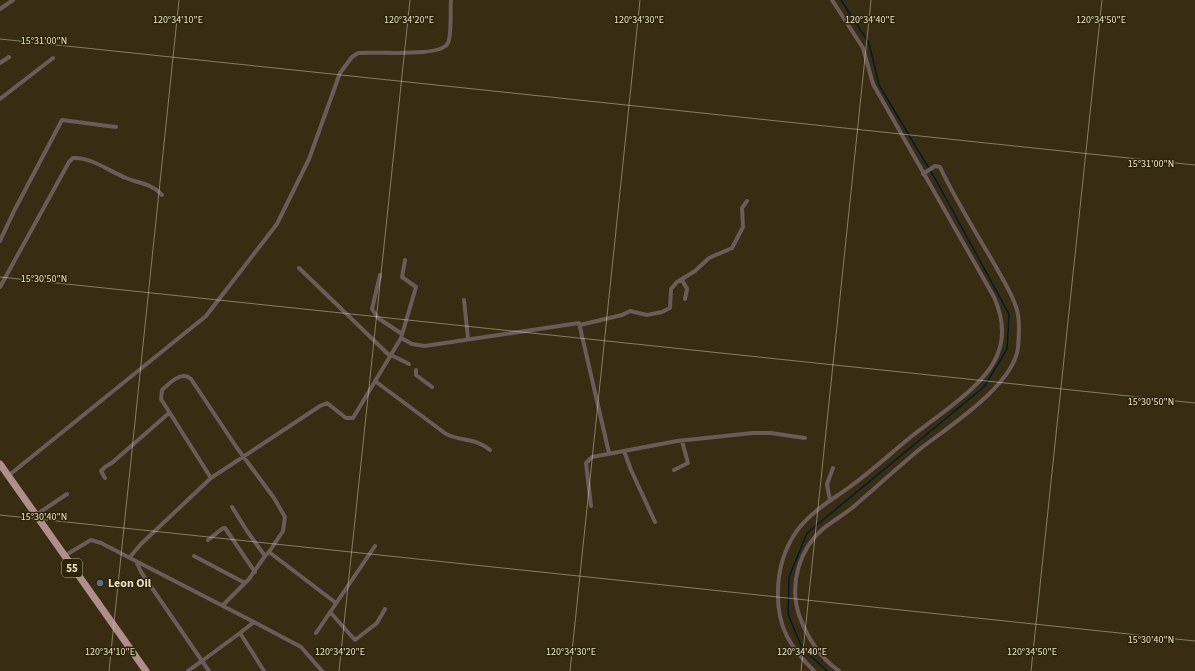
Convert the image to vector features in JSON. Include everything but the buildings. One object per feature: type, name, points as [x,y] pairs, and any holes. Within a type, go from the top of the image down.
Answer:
[{"type":"highway","name":"55","points":[[0,464],[146,671]]},
{"type":"street","points":[[0,9],[13,0]]},
{"type":"street","points":[[8,476],[206,316],[276,224],[309,159],[340,73],[348,62],[358,53],[429,53],[444,48],[448,43],[450,34],[451,0]]},
{"type":"street","points":[[814,671],[798,655],[786,636],[782,626],[778,604],[778,585],[783,557],[793,537],[806,520],[881,463],[911,437],[966,394],[987,372],[998,353],[1001,341],[1002,320],[997,304],[873,84],[868,61],[861,44],[832,0]]},
{"type":"street","points":[[0,63],[9,56]]},
{"type":"street","points":[[0,99],[52,58]]},
{"type":"street","points":[[0,241],[14,211],[62,120],[116,127]]},
{"type":"street","points":[[0,287],[69,162],[73,158],[80,158],[127,179],[150,186],[159,191],[162,195]]},
{"type":"street","points":[[839,671],[832,666],[811,642],[803,628],[795,598],[795,585],[799,562],[810,543],[823,529],[850,509],[920,449],[992,391],[1001,381],[1017,352],[1018,318],[1016,305],[940,167],[935,166],[924,173]]},
{"type":"street","points":[[380,275],[372,309],[378,318],[412,344],[425,346],[576,322],[580,325],[622,315],[630,311],[647,314],[662,312],[670,308],[671,289],[677,282],[682,280],[709,258],[732,248],[743,227],[742,208],[746,201]]},
{"type":"street","points":[[130,557],[140,544],[211,478],[324,403],[330,404],[346,418],[352,418],[402,336],[416,287],[402,277],[405,260]]},
{"type":"street","points":[[299,268],[391,355],[409,364]]},
{"type":"street","points":[[682,280],[687,289],[685,299]]},
{"type":"street","points":[[464,300],[468,338]]},
{"type":"street","points":[[580,325],[608,453]]},
{"type":"street","points":[[416,370],[416,375],[432,388]]},
{"type":"street","points":[[211,478],[188,439],[169,413],[161,399],[162,390],[178,377],[188,376],[274,498],[285,517],[282,531],[255,572],[223,605]]},
{"type":"street","points":[[375,381],[446,434],[481,443],[490,450]]},
{"type":"street","points":[[105,478],[102,474],[103,468],[113,462],[169,413]]},
{"type":"street","points":[[591,506],[586,463],[592,457],[682,441],[753,433],[771,433],[805,438]]},
{"type":"street","points":[[674,470],[688,463],[682,441]]},
{"type":"street","points":[[624,451],[630,470],[655,522]]},
{"type":"street","points":[[830,501],[827,484],[833,468]]},
{"type":"street","points":[[36,515],[67,494]]},
{"type":"street","points":[[232,507],[247,531],[267,554],[336,603]]},
{"type":"street","points":[[208,540],[222,528],[225,528],[255,572]]},
{"type":"street","points":[[64,556],[91,540],[101,543],[223,605],[301,647],[307,652],[322,671]]},
{"type":"street","points":[[316,633],[374,546]]},
{"type":"street","points":[[194,556],[245,583]]},
{"type":"street","points":[[136,561],[141,572],[209,671]]},
{"type":"street","points":[[330,612],[355,640],[377,623],[385,609]]},
{"type":"street","points":[[188,671],[254,622]]},
{"type":"street","points":[[240,633],[264,671]]},
{"type":"waterway","points":[[827,671],[802,648],[788,614],[789,577],[807,533],[984,387],[1007,349],[1009,314],[937,182],[879,85],[869,43],[841,0]]},
{"type":"place","name":"Leon Oil","points":[[100,583]]}]
